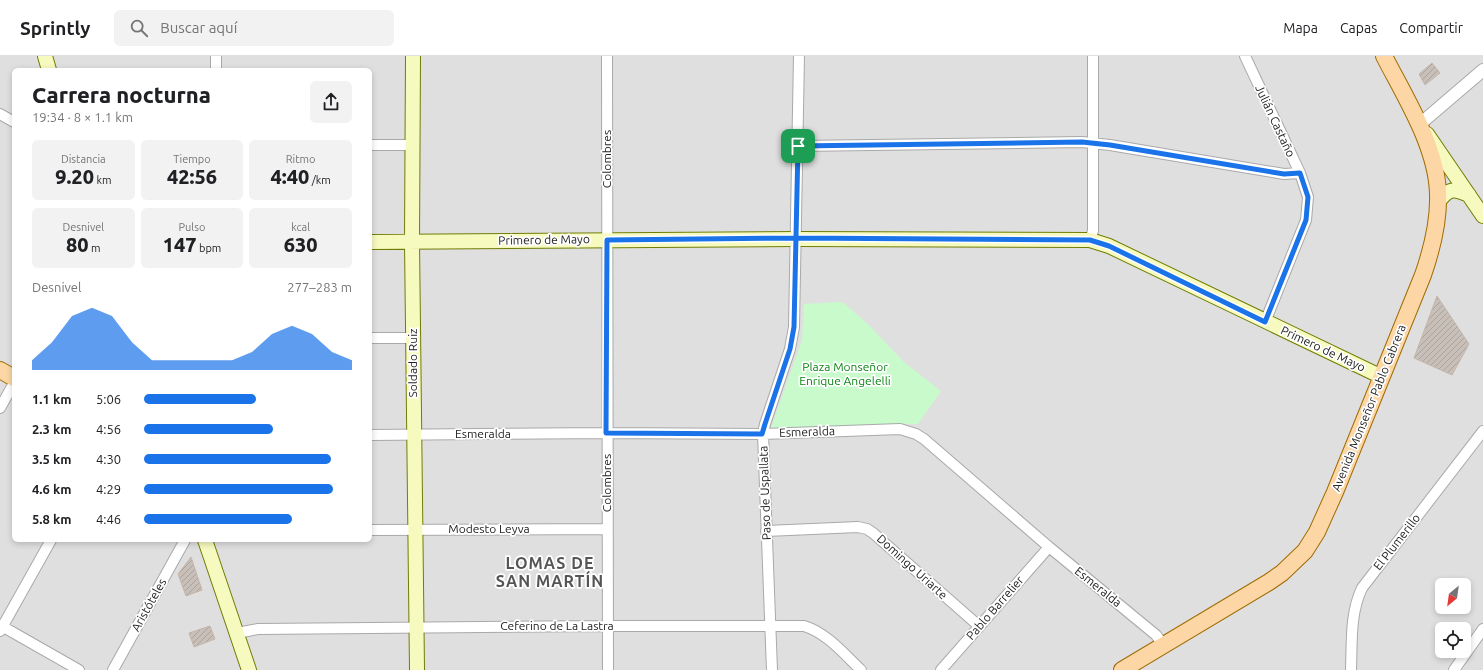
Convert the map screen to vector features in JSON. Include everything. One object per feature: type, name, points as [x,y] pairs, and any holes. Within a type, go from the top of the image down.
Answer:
[{"type":"main road","points":[[45,56],[48,68]]},
{"type":"main road","name":"Soldado Ruiz","points":[[413,56],[413,435],[417,670]]},
{"type":"main road","name":"Avenida Monseñor Pablo Cabrera","points":[[1122,670],[1164,646],[1282,573],[1305,551],[1323,519],[1382,378],[1430,255],[1438,202],[1437,180],[1434,164],[1420,124],[1384,56]]},
{"type":"main road","points":[[1420,124],[1483,216]]},
{"type":"main road","points":[[1438,202],[1450,190],[1458,190],[1469,195]]},
{"type":"main road","name":"Primero de Mayo","points":[[372,242],[796,238],[1090,240],[1109,246],[1382,378]]},
{"type":"main road","points":[[0,370],[12,377]]},
{"type":"main road","points":[[209,543],[249,670]]},
{"type":"street","points":[[216,56],[216,68]]},
{"type":"street","name":"Colombres","points":[[607,56],[606,433],[608,670]]},
{"type":"street","name":"Paso de Uspallata","points":[[772,670],[762,434],[793,337],[799,56]]},
{"type":"street","points":[[1090,240],[1093,231],[1093,56]]},
{"type":"street","name":"Julián Castaño","points":[[1245,56],[1300,173],[1308,197],[1306,220],[1265,322]]},
{"type":"street","points":[[1420,124],[1483,70]]},
{"type":"street","points":[[0,114],[12,121]]},
{"type":"street","points":[[798,146],[1082,142],[1284,174],[1300,173]]},
{"type":"street","points":[[372,145],[412,145]]},
{"type":"street","points":[[372,338],[413,338]]},
{"type":"street","points":[[0,408],[12,387]]},
{"type":"street","name":"Esmeralda","points":[[372,434],[762,434],[900,429],[908,430],[924,440],[1049,547],[1156,635],[1164,646]]},
{"type":"street","name":"El Plumerillo","points":[[1351,670],[1353,615],[1355,604],[1362,588],[1483,431]]},
{"type":"street","name":"Domingo Uriarte","points":[[766,531],[858,527],[867,529],[873,532],[979,626]]},
{"type":"street","name":"Modesto Leyva","points":[[372,530],[607,529]]},
{"type":"street","points":[[50,542],[1,628],[80,670]]},
{"type":"street","name":"Aristóteles","points":[[113,670],[184,542]]},
{"type":"street","name":"Pablo Barrelier","points":[[941,670],[1049,547]]},
{"type":"street","name":"Ceferino de La Lastra","points":[[237,633],[258,629],[417,627],[804,626],[822,634],[861,670]]},
{"type":"street","points":[[1459,668],[1483,630]]},
{"type":"shaded area","points":[[0,56],[1483,56],[1483,670],[0,670]]},
{"type":"green space","name":"Plaza Monseñor Enrique Angelelli","points":[[844,303],[870,326],[904,362],[941,391],[918,424],[771,428],[802,340],[804,304]]},
{"type":"building","points":[[1432,63],[1440,73],[1425,85],[1419,74]]},
{"type":"building","points":[[1437,296],[1469,344],[1452,375],[1414,358]]},
{"type":"building","points":[[191,557],[202,590],[186,596],[178,574]]},
{"type":"building","points":[[210,626],[215,639],[194,647],[189,633]]},
{"type":"district","name":"LOMAS DE SAN MARTÍN","points":[[550,572]]},
{"type":"route","points":[[798,146],[796,238],[794,327],[793,337],[762,434],[606,433],[607,240],[796,238],[1090,240],[1109,246],[1265,322],[1306,220],[1308,197],[1300,173],[1284,174],[1110,145],[1082,142],[798,146]]}]
